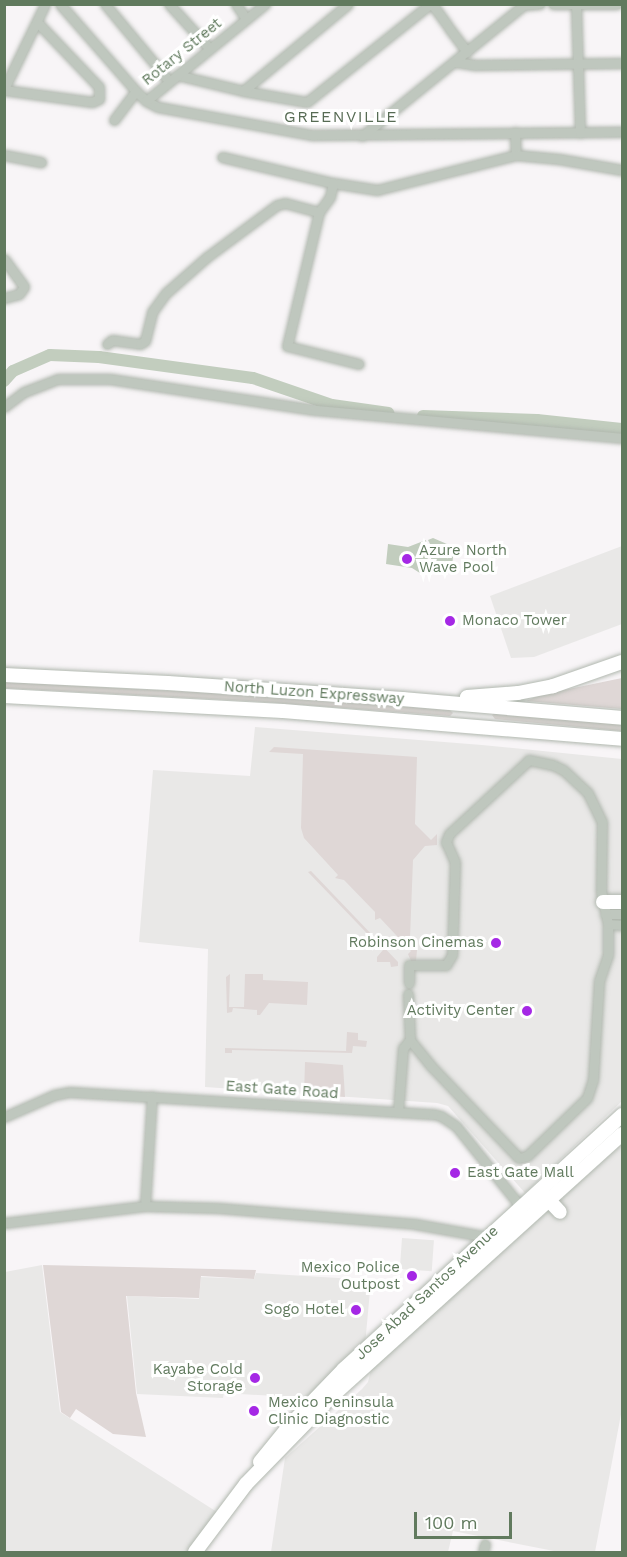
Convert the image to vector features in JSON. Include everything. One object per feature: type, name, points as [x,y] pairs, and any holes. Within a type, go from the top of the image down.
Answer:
[{"type":"highway","points":[[402,699],[518,693],[583,678],[622,662]]},
{"type":"highway","name":"North Luzon Expressway","points":[[4,675],[168,683],[402,699],[622,718]]},
{"type":"highway","name":"North Luzon Expressway","points":[[4,696],[283,711],[622,739]]},
{"type":"highway","points":[[604,908],[622,902]]},
{"type":"highway","points":[[455,1269],[547,1198],[619,1124]]},
{"type":"highway","name":"Jose Abad Santos Avenue","points":[[411,1317],[488,1237],[619,1124]]},
{"type":"highway","points":[[547,1198],[560,1212]]},
{"type":"highway","name":"Jose Abad Santos Avenue","points":[[195,1552],[246,1484],[270,1446],[411,1317],[547,1198]]},
{"type":"street","points":[[38,23],[99,87],[99,99],[92,102],[4,90],[38,23],[45,4]]},
{"type":"street","points":[[60,4],[136,91],[146,101],[158,107],[312,135],[622,132]]},
{"type":"street","points":[[105,4],[173,78],[307,102],[431,4],[467,52]]},
{"type":"street","points":[[169,4],[209,48]]},
{"type":"street","points":[[236,4],[246,19]]},
{"type":"street","name":"Rotary Street","points":[[146,101],[265,4]]},
{"type":"street","points":[[243,91],[348,4]]},
{"type":"street","points":[[362,136],[524,5],[540,4]]},
{"type":"street","points":[[553,4],[617,4]]},
{"type":"street","points":[[576,5],[580,133]]},
{"type":"street","points":[[456,62],[474,65],[622,63]]},
{"type":"street","points":[[114,120],[136,91]]},
{"type":"street","points":[[516,132],[516,155]]},
{"type":"street","points":[[4,155],[41,162]]},
{"type":"street","points":[[222,157],[365,189],[386,189],[516,155],[559,159],[622,170]]},
{"type":"street","points":[[333,183],[330,197],[319,212],[286,346],[359,364]]},
{"type":"street","points":[[107,344],[112,340],[140,344],[145,342],[152,312],[166,292],[207,257],[277,205],[285,204],[319,212]]},
{"type":"street","points":[[4,259],[24,284],[19,294],[4,298]]},
{"type":"street","points":[[19,294],[23,303]]},
{"type":"street","points":[[4,407],[38,385],[58,380],[83,378],[167,387],[315,410],[622,438]]},
{"type":"street","points":[[408,994],[410,1040],[516,1156],[524,1158],[576,1111],[590,1092],[593,1080],[599,981],[608,955],[608,924],[604,908],[603,822],[588,793],[563,770],[553,765],[529,760],[449,834],[446,842],[455,862],[452,955],[446,965],[409,965],[409,983]]},
{"type":"street","points":[[604,908],[622,914]]},
{"type":"street","points":[[608,924],[622,925]]},
{"type":"street","points":[[398,1112],[403,1048],[410,1040]]},
{"type":"street","name":"East Gate Road","points":[[4,1117],[63,1092],[433,1114],[449,1121],[521,1207]]},
{"type":"street","points":[[145,1206],[152,1096]]},
{"type":"street","points":[[4,1223],[145,1206],[218,1208],[415,1224],[488,1237]]},
{"type":"shaded area","points":[[433,538],[454,547],[452,567],[433,573],[430,571],[432,548],[428,540]]},
{"type":"shaded area","name":"Azure North Wave Pool","points":[[426,540],[428,562],[423,575],[412,568],[386,564],[388,544],[408,547]]},
{"type":"shaded area","points":[[622,546],[622,624],[534,657],[511,658],[490,596]]},
{"type":"shaded area","points":[[622,678],[622,709],[526,701],[540,695]]},
{"type":"shaded area","points":[[5,682],[249,695],[450,710],[453,713],[450,716],[249,701],[5,688]]},
{"type":"shaded area","points":[[495,713],[622,724],[622,731],[495,719],[492,715]]},
{"type":"shaded area","points":[[255,727],[622,759],[622,1101],[525,1193],[448,1106],[437,1103],[205,1087],[208,949],[139,942],[153,770],[250,776]]},
{"type":"shaded area","points":[[274,747],[417,757],[415,824],[431,840],[437,834],[437,845],[425,846],[413,860],[410,938],[417,950],[416,961],[411,961],[408,954],[411,951],[380,918],[375,920],[375,912],[344,880],[335,878],[338,875],[304,838],[301,828],[303,754],[269,752]]},
{"type":"shaded area","points":[[311,871],[398,962],[398,966],[391,967],[390,962],[377,962],[377,957],[383,950],[308,872]]},
{"type":"shaded area","points":[[230,974],[229,1007],[244,1007],[245,974],[263,974],[263,980],[308,982],[307,1005],[269,1003],[260,1015],[257,1015],[257,1010],[233,1008],[232,1012],[227,1013],[226,977]]},
{"type":"shaded area","points":[[347,1032],[358,1033],[358,1040],[367,1041],[366,1047],[353,1046],[352,1053],[232,1050],[232,1053],[225,1053],[225,1048],[346,1051]]},
{"type":"shaded area","points":[[305,1062],[343,1065],[345,1097],[304,1094]]},
{"type":"shaded area","points":[[622,1144],[622,1409],[595,1552],[559,1552],[453,1531],[448,1552],[271,1552],[285,1458],[362,1389],[368,1382],[371,1370]]},
{"type":"shaded area","points":[[402,1238],[434,1240],[432,1271],[400,1269]]},
{"type":"shaded area","points":[[42,1265],[60,1412],[217,1512],[189,1552],[5,1552],[5,1272]]},
{"type":"shaded area","points":[[43,1265],[256,1270],[254,1279],[201,1276],[199,1298],[126,1296],[136,1393],[146,1437],[113,1434],[76,1409],[70,1418],[61,1412]]},
{"type":"shaded area","points":[[256,1273],[371,1280],[365,1345],[309,1398],[224,1393],[223,1398],[137,1394],[127,1296],[199,1299],[201,1277],[254,1279]]},
{"type":"waterway","points":[[4,381],[13,371],[50,355],[99,357],[253,378],[332,405],[388,413]]},
{"type":"waterway","points":[[423,416],[537,420],[622,429]]},
{"type":"place","name":"Azure North Wave Pool","points":[[407,559]]},
{"type":"place","name":"Monaco Tower","points":[[450,621]]},
{"type":"place","name":"Robinson Cinemas","points":[[496,943]]},
{"type":"place","name":"Activity Center","points":[[527,1011]]},
{"type":"place","name":"East Gate Mall","points":[[455,1173]]},
{"type":"place","name":"Mexico Police Outpost","points":[[412,1276]]},
{"type":"place","name":"Sogo Hotel","points":[[356,1310]]},
{"type":"place","name":"Kayabe Cold Storage","points":[[255,1378]]},
{"type":"place","name":"Mexico Peninsula Clinic Diagnostic","points":[[254,1411]]},
{"type":"district","name":"GREENVILLE","points":[[341,117]]}]
